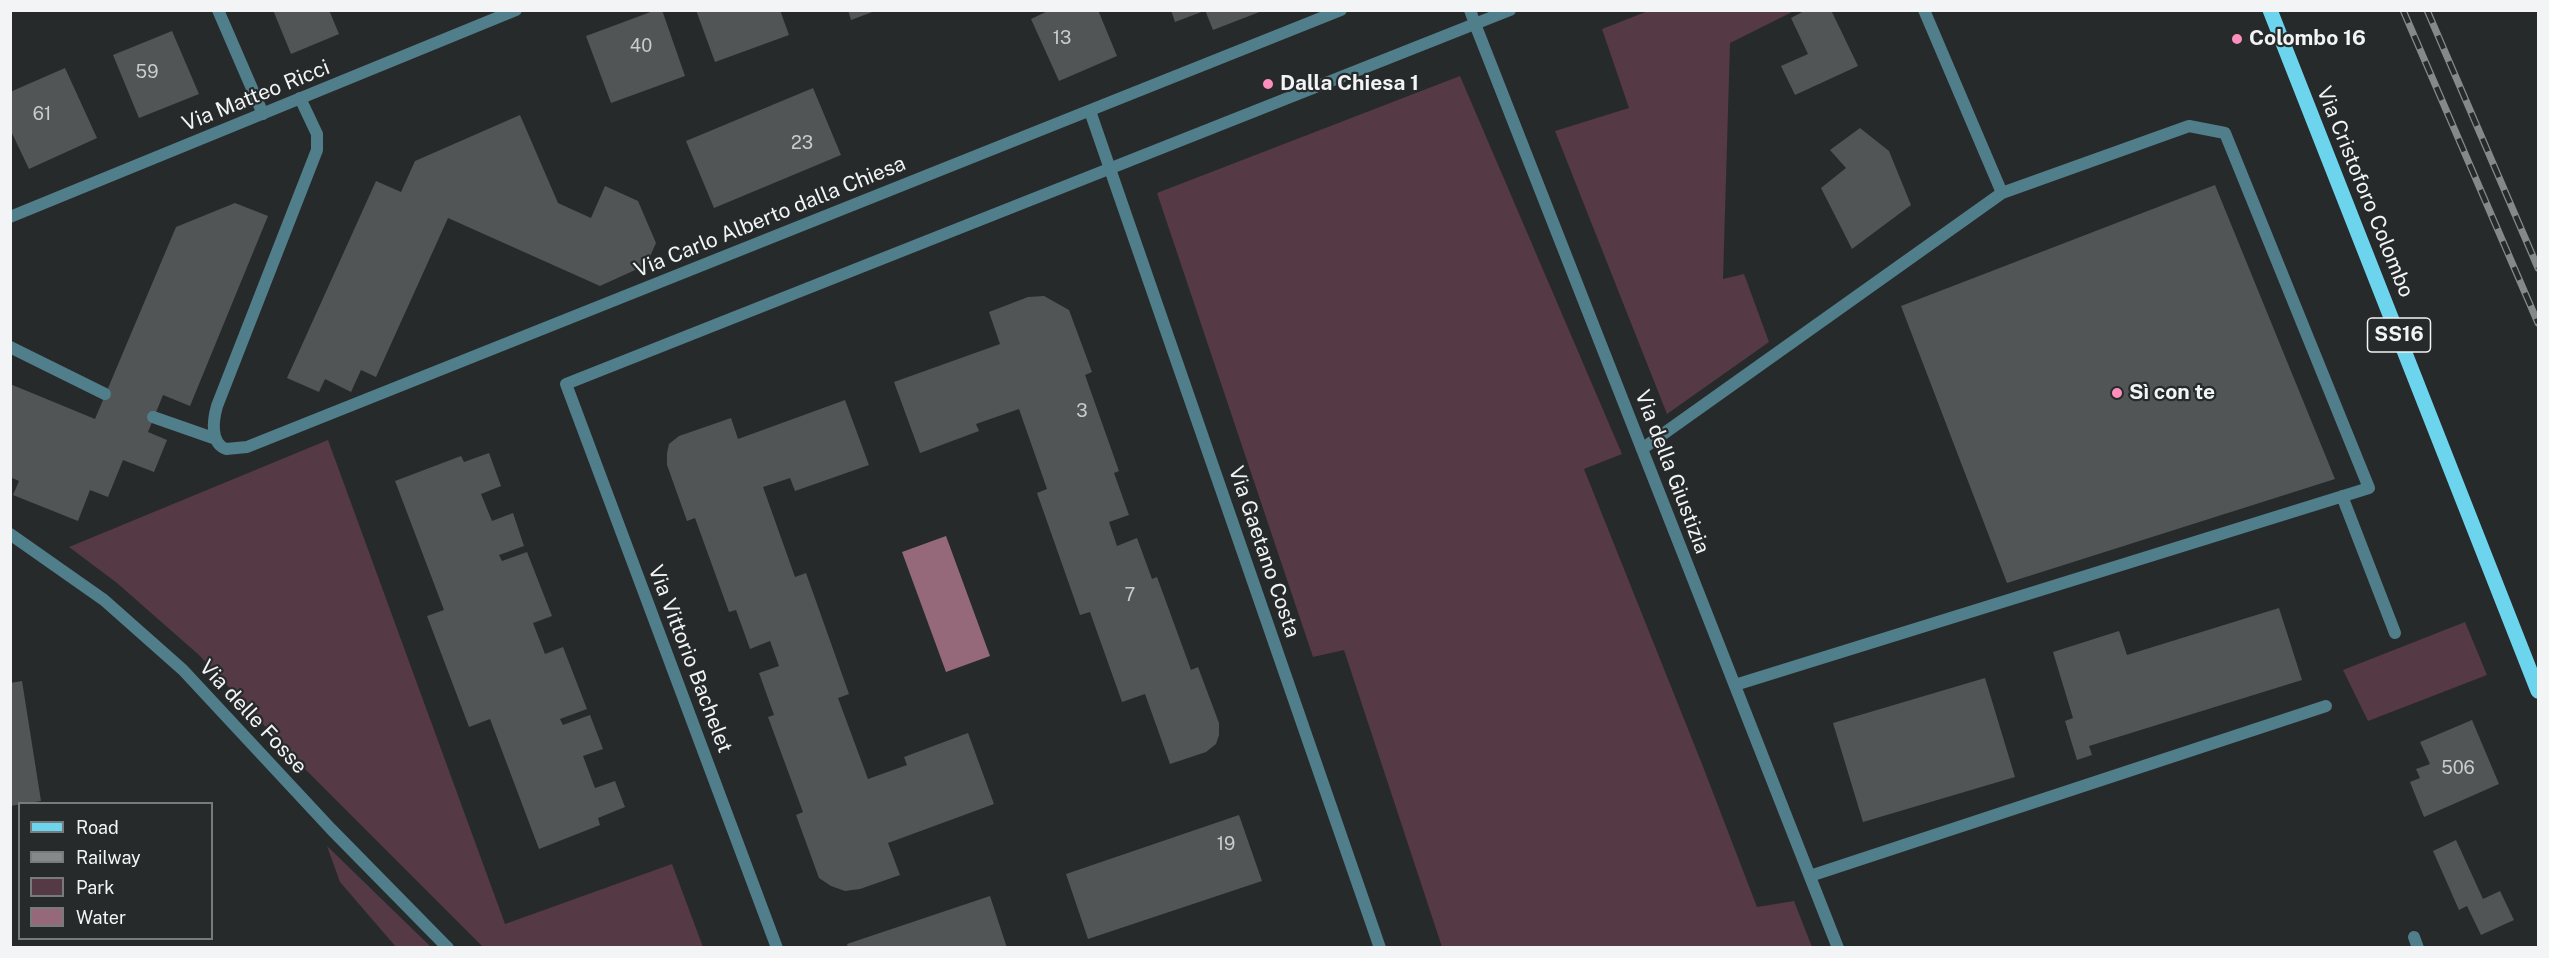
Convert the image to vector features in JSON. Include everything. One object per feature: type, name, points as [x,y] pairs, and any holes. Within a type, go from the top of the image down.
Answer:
[{"type":"main road","name":"Via Cristoforo Colombo","points":[[2270,10],[2538,690]]},
{"type":"street","points":[[218,10],[263,114]]},
{"type":"street","name":"Via Matteo Ricci","points":[[10,217],[516,10]]},
{"type":"street","name":"Via Carlo Alberto dalla Chiesa","points":[[153,417],[216,439],[221,447],[226,449],[247,447],[1341,10]]},
{"type":"street","name":"Via della Giustizia","points":[[1470,10],[1838,948]]},
{"type":"street","points":[[1110,169],[1510,10]]},
{"type":"street","points":[[1924,10],[2002,193]]},
{"type":"street","points":[[216,439],[214,420],[217,406],[317,150],[317,134],[300,99]]},
{"type":"street","name":"Via Gaetano Costa","points":[[1090,111],[1380,948]]},
{"type":"street","points":[[1642,449],[2002,193],[2189,126],[2224,133],[2369,488],[1735,685]]},
{"type":"street","name":"Via Vittorio Bachelet","points":[[777,948],[566,384],[1110,169]]},
{"type":"street","points":[[10,347],[105,394]]},
{"type":"street","points":[[2342,496],[2395,633]]},
{"type":"street","name":"Via delle Fosse","points":[[10,534],[104,600],[183,670],[323,821],[448,948]]},
{"type":"street","points":[[1810,876],[2326,706]]},
{"type":"green space","points":[[1648,11],[1794,11],[1730,43],[1723,279],[1744,274],[1769,342],[1667,414],[1555,131],[1629,108],[1602,29]]},
{"type":"green space","points":[[1460,76],[1622,454],[1584,469],[1757,907],[1794,901],[1812,947],[1442,947],[1344,650],[1313,657],[1157,193]]},
{"type":"green space","points":[[328,440],[505,924],[672,864],[703,947],[483,947],[298,762],[199,655],[117,583],[69,547]]},
{"type":"green space","points":[[2465,622],[2487,675],[2368,721],[2343,670]]},
{"type":"green space","points":[[327,846],[431,947],[396,947],[340,882]]},
{"type":"water","points":[[946,536],[990,656],[946,672],[902,552]]},
{"type":"building","points":[[273,10],[329,10],[339,34],[291,54]]},
{"type":"building","points":[[656,10],[662,10],[685,76],[611,103],[586,36]]},
{"type":"building","points":[[696,10],[780,10],[789,35],[715,62]]},
{"type":"building","points":[[848,10],[875,10],[875,11],[851,20]]},
{"type":"building","points":[[1050,10],[1098,10],[1117,56],[1059,81],[1031,19]]},
{"type":"building","points":[[1171,10],[1204,10],[1204,11],[1175,22]]},
{"type":"building","points":[[1205,10],[1262,10],[1262,11],[1213,30]]},
{"type":"building","points":[[1806,10],[1831,10],[1858,66],[1795,95],[1781,66],[1808,54],[1791,18]]},
{"type":"building","points":[[172,31],[199,94],[139,118],[113,55]]},
{"type":"building","points":[[65,68],[97,138],[29,169],[10,129],[10,92]]},
{"type":"building","points":[[813,88],[841,155],[714,208],[686,141]]},
{"type":"building","points":[[520,115],[558,203],[591,218],[605,186],[638,201],[656,243],[646,265],[600,286],[448,218],[376,377],[361,370],[351,392],[325,379],[319,392],[287,378],[376,181],[401,192],[415,161]]},
{"type":"building","points":[[1860,128],[1889,151],[1911,205],[1852,249],[1821,188],[1846,168],[1830,150]]},
{"type":"building","name":"Sì con te","points":[[2215,185],[2335,479],[2007,583],[1901,306]]},
{"type":"building","points":[[235,203],[268,216],[190,406],[163,395],[148,432],[167,440],[154,472],[123,460],[108,497],[90,490],[78,521],[13,495],[19,481],[10,477],[10,384],[95,419],[176,227]]},
{"type":"building","points":[[1044,296],[1069,310],[1092,372],[1085,375],[1119,471],[1114,473],[1129,515],[1109,522],[1117,546],[1137,538],[1152,579],[1157,577],[1191,670],[1198,667],[1219,723],[1216,744],[1206,752],[1170,764],[1145,694],[1122,702],[1090,612],[1080,615],[1037,493],[1047,489],[1019,409],[976,424],[979,431],[920,453],[894,382],[1000,344],[989,312],[1028,297]]},
{"type":"building","points":[[845,400],[869,465],[795,491],[790,478],[763,487],[795,577],[806,573],[849,694],[838,698],[868,779],[907,765],[904,757],[968,733],[994,804],[888,843],[900,875],[860,889],[845,891],[819,878],[796,815],[803,812],[768,717],[774,715],[759,673],[779,666],[770,641],[750,649],[736,610],[729,612],[695,518],[687,521],[667,465],[667,453],[669,444],[679,436],[731,418],[738,439]]},
{"type":"building","points":[[489,453],[501,486],[481,494],[492,521],[513,513],[524,546],[499,555],[502,561],[527,552],[552,616],[533,623],[545,654],[563,647],[587,709],[560,719],[563,725],[590,715],[603,749],[583,756],[595,788],[615,781],[625,807],[598,818],[600,825],[539,849],[490,719],[469,727],[427,616],[444,610],[395,481],[461,456],[464,462]]},
{"type":"building","points":[[2279,608],[2302,680],[2089,746],[2092,755],[2077,760],[2065,721],[2073,718],[2053,652],[2119,631],[2127,655]]},
{"type":"building","points":[[1985,678],[2015,777],[1863,822],[1833,723]]},
{"type":"building","points":[[22,681],[41,801],[18,802],[18,805],[10,806],[10,683]]},
{"type":"building","points":[[2472,720],[2499,784],[2424,817],[2410,782],[2420,778],[2416,769],[2430,764],[2420,742]]},
{"type":"building","points":[[1239,815],[1262,881],[1088,939],[1066,874]]},
{"type":"building","points":[[2456,840],[2483,899],[2500,891],[2514,920],[2481,935],[2467,906],[2459,910],[2433,851]]},
{"type":"building","points":[[990,896],[1007,948],[848,948],[847,944]]},
{"type":"railway","points":[[2403,10],[2538,323]]},
{"type":"railway","points":[[2427,10],[2538,268]]},
{"type":"place","name":"Colombo 16","points":[[2237,39]]},
{"type":"place","name":"Dalla Chiesa 1","points":[[1268,84]]},
{"type":"place","name":"Sì con te","points":[[2117,393]]}]
